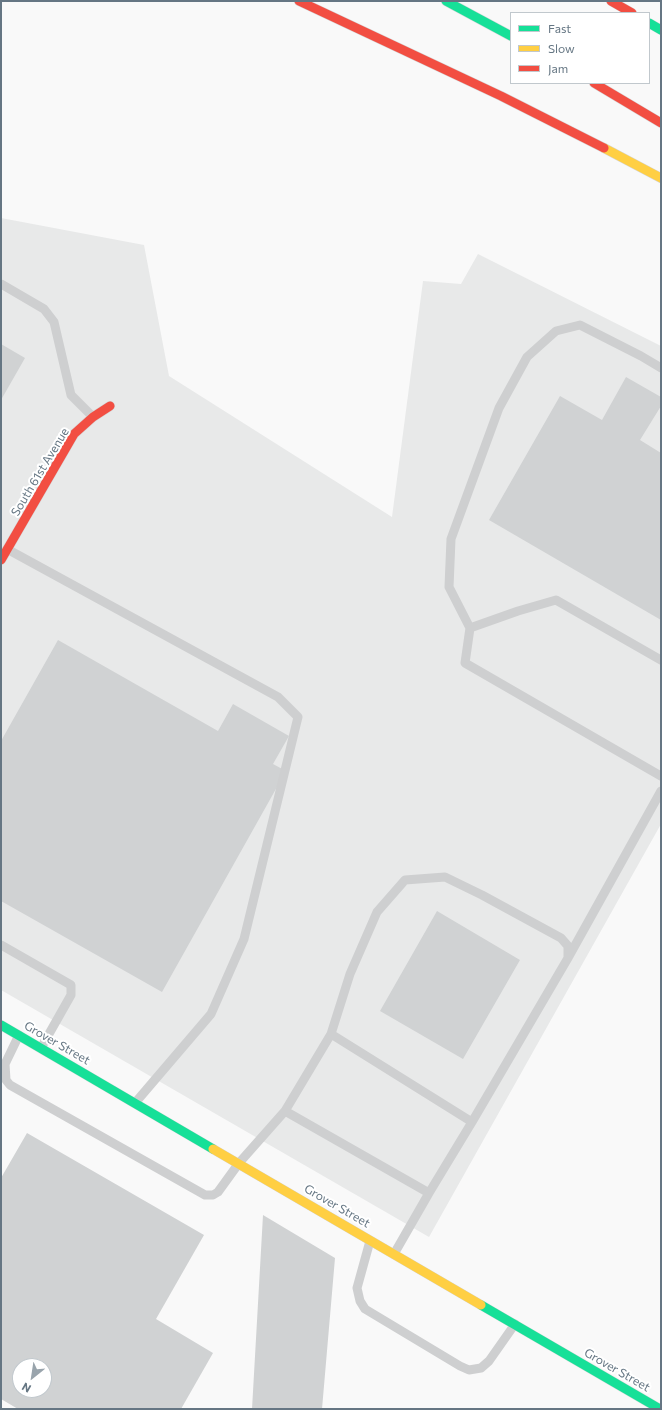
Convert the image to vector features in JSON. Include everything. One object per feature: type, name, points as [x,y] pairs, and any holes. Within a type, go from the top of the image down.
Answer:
[{"type":"main road","points":[[299,1],[508,99],[661,178]]},
{"type":"main road","points":[[446,1],[510,35]]},
{"type":"main road","points":[[459,1],[510,32]]},
{"type":"main road","points":[[612,1],[630,12]]},
{"type":"main road","points":[[650,24],[661,30]]},
{"type":"main road","points":[[596,84],[661,123]]},
{"type":"main road","name":"South 61st Avenue","points":[[1,560],[4,547],[74,434],[93,417],[110,406]]},
{"type":"main road","name":"Grover Street","points":[[1,1025],[660,1409]]},
{"type":"lane","points":[[1,284],[44,309],[54,322],[71,395],[93,417]]},
{"type":"lane","points":[[661,368],[641,356],[580,325],[556,331],[527,357],[499,408],[451,539],[449,587],[470,628],[465,663],[661,776]]},
{"type":"lane","points":[[4,547],[278,697],[298,717],[244,939],[211,1014],[135,1103]]},
{"type":"lane","points":[[470,628],[518,611],[556,600],[661,660]]},
{"type":"lane","points":[[394,1254],[568,958],[661,791]]},
{"type":"lane","points":[[19,1035],[5,1064],[6,1080],[10,1085],[205,1195],[213,1195],[218,1192],[239,1163],[285,1112],[331,1034],[350,974],[376,912],[405,880],[445,877],[482,894],[561,938],[568,946],[568,958]]},
{"type":"lane","points":[[1,945],[71,985],[71,994],[41,1048]]},
{"type":"lane","points":[[331,1034],[472,1122]]},
{"type":"lane","points":[[285,1112],[429,1193]]},
{"type":"lane","points":[[371,1240],[357,1288],[360,1301],[365,1309],[460,1366],[469,1370],[481,1368],[489,1361],[515,1324]]},
{"type":"shaded area","points":[[1,218],[144,245],[169,376],[392,517],[423,281],[461,284],[478,254],[661,346],[661,824],[429,1237],[1,990]]},
{"type":"building","points":[[1,344],[25,358],[1,400]]},
{"type":"building","points":[[626,377],[661,397],[661,406],[640,440],[661,453],[661,620],[489,520],[560,396],[602,420]]},
{"type":"building","points":[[58,640],[218,731],[233,704],[289,736],[273,764],[286,771],[162,992],[1,901],[1,741]]},
{"type":"building","points":[[437,911],[520,960],[463,1059],[380,1011]]},
{"type":"building","points":[[27,1133],[204,1235],[156,1319],[213,1353],[181,1409],[18,1409],[1,1399],[1,1178]]},
{"type":"building","points":[[263,1215],[335,1258],[322,1409],[252,1409]]},
{"type":"traffic: fast","points":[[446,1],[510,35]]},
{"type":"traffic: fast","points":[[650,24],[661,30]]},
{"type":"traffic: fast","points":[[1,1025],[213,1149]]},
{"type":"traffic: fast","points":[[481,1305],[660,1409]]},
{"type":"traffic: slow","points":[[604,148],[661,178]]},
{"type":"traffic: slow","points":[[213,1149],[481,1305]]},
{"type":"traffic: jam","points":[[299,1],[501,96],[604,148]]},
{"type":"traffic: jam","points":[[611,1],[630,12]]},
{"type":"traffic: jam","points":[[596,84],[661,123]]},
{"type":"traffic: jam","points":[[1,560],[74,434],[93,417],[110,406]]}]
